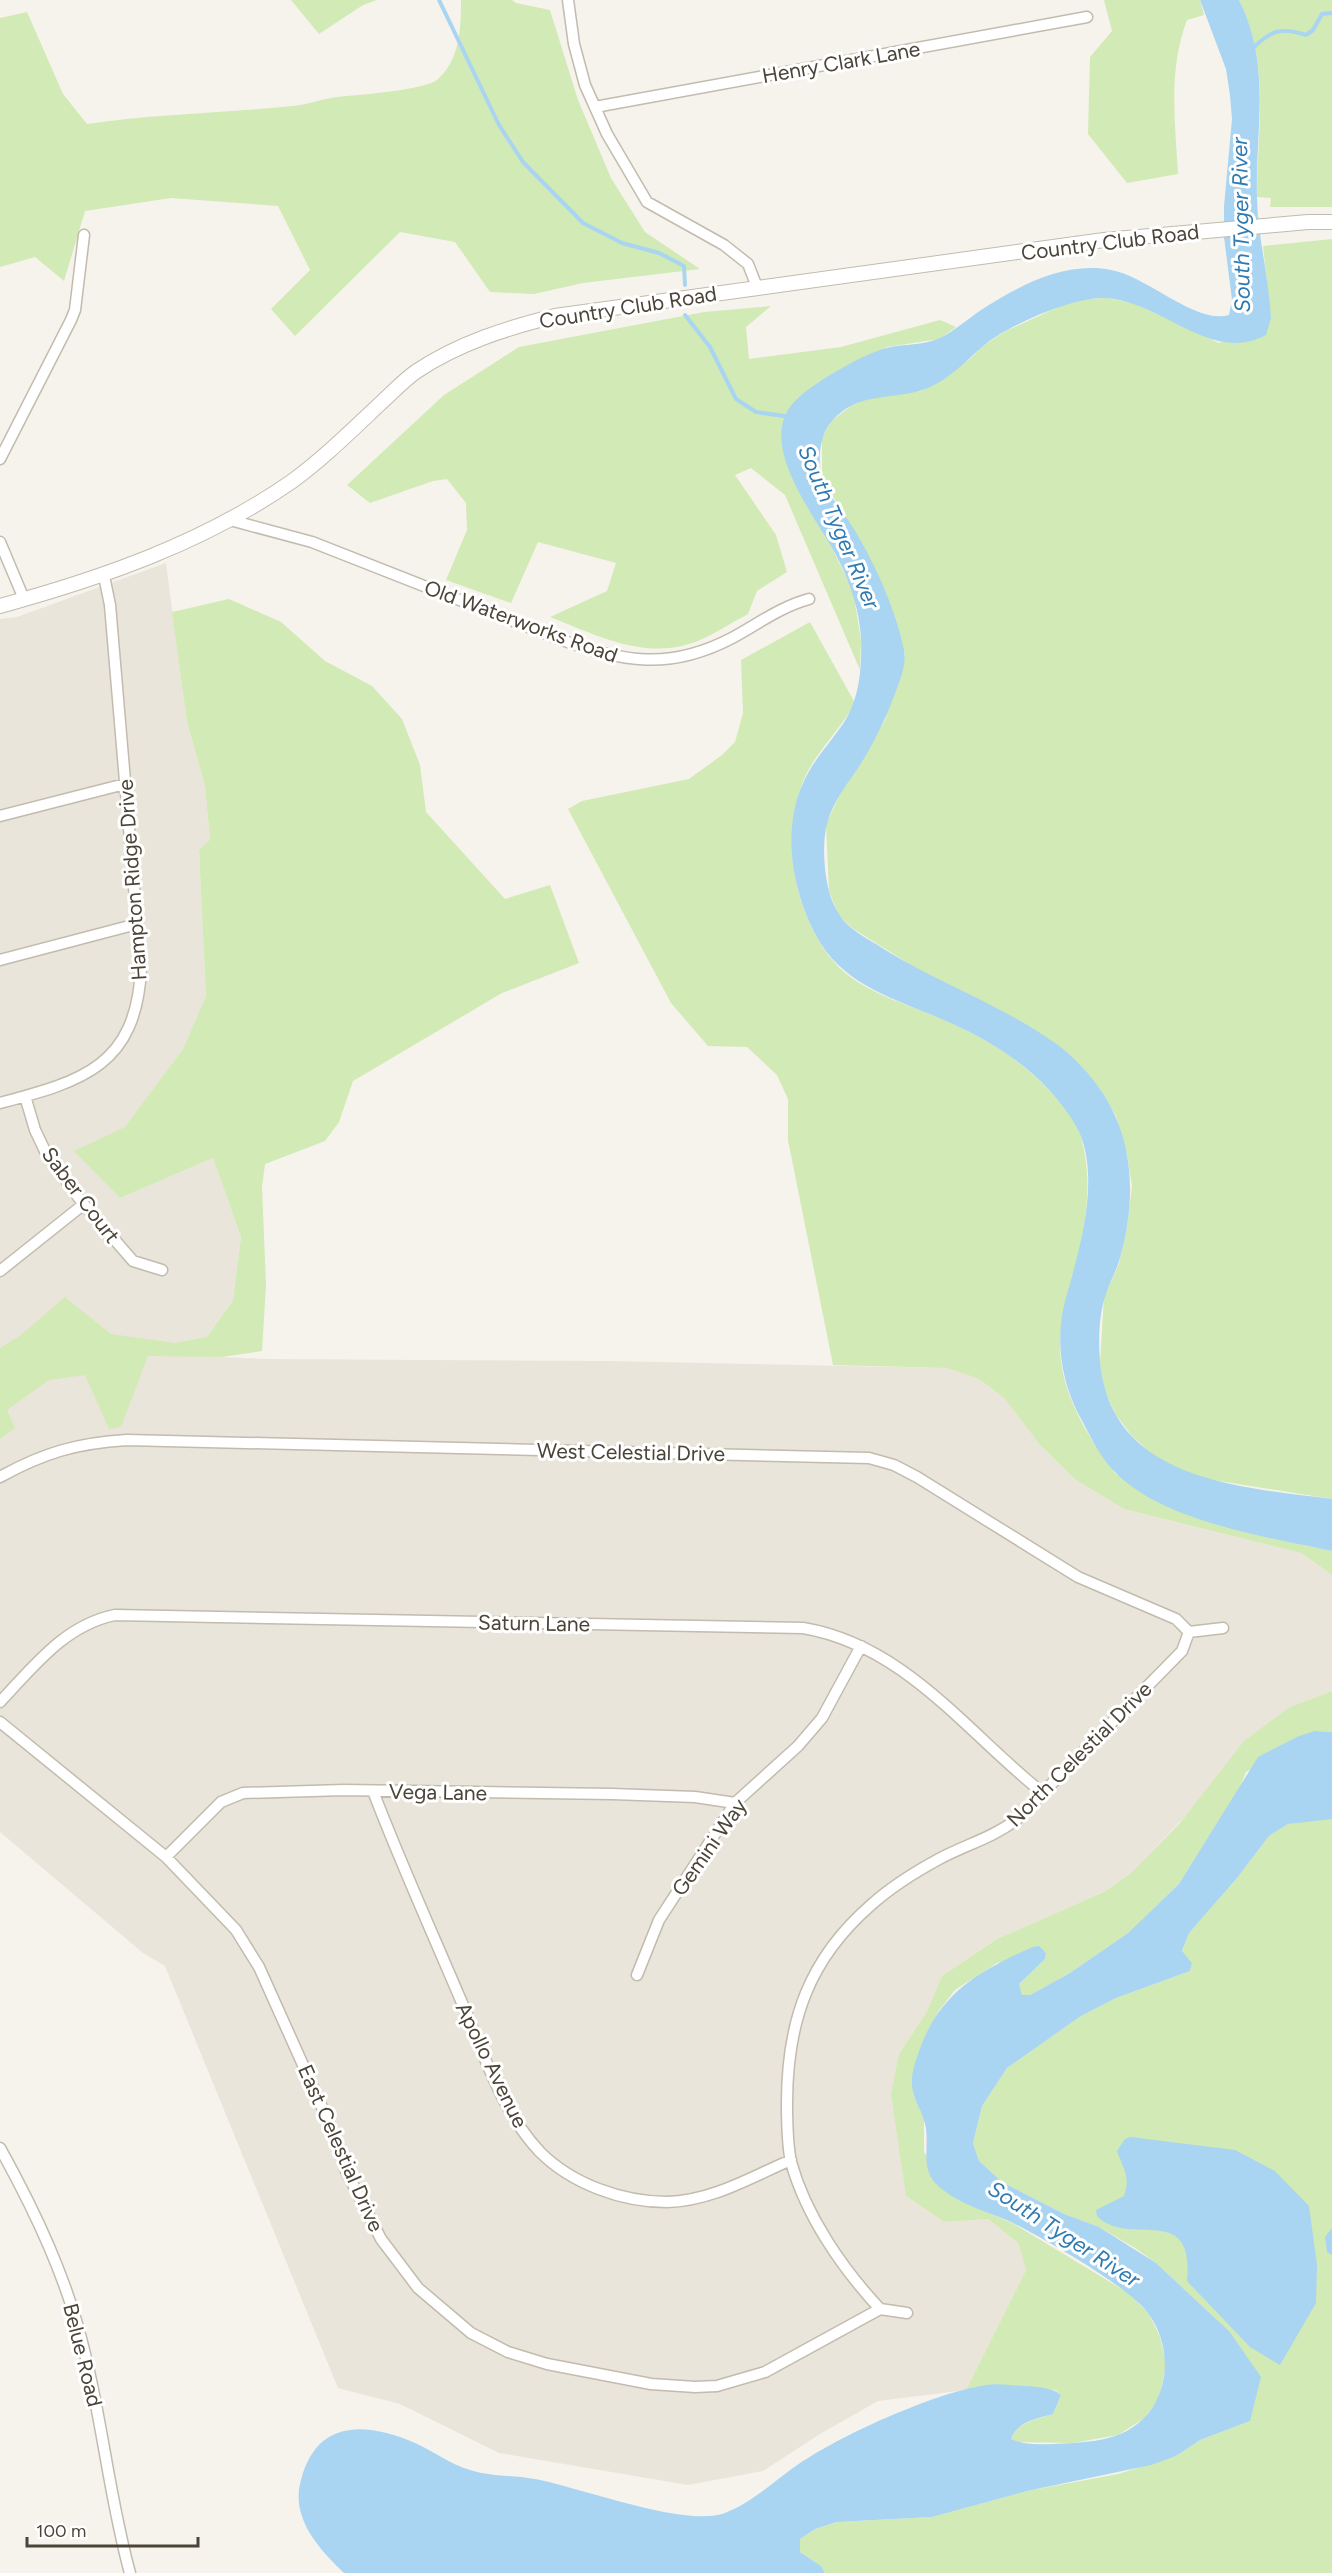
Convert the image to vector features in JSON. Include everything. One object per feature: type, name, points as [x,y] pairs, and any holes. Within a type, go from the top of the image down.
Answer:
[{"type":"street","points":[[568,0],[574,44],[585,85],[607,134],[647,202],[724,245],[748,264],[757,287]]},
{"type":"street","name":"Henry Clark Lane","points":[[595,107],[1088,17]]},
{"type":"street","name":"Country Club Road","points":[[0,606],[104,576],[230,520],[290,482],[327,453],[416,372],[455,349],[511,327],[555,316],[1104,240],[1266,225],[1332,222]]},
{"type":"street","points":[[0,459],[75,310],[84,235]]},
{"type":"street","name":"Old Waterworks Road","points":[[230,520],[293,535],[559,639],[603,654],[638,660],[665,661],[699,653],[730,639],[776,611],[809,599]]},
{"type":"street","points":[[0,542],[24,600]]},
{"type":"street","name":"Hampton Ridge Drive","points":[[0,1102],[61,1086],[87,1074],[109,1056],[127,1033],[140,994],[141,969],[110,605],[104,576]]},
{"type":"street","points":[[0,816],[125,784]]},
{"type":"street","points":[[0,960],[137,924]]},
{"type":"street","name":"Saber Court","points":[[25,1096],[35,1130],[46,1153],[84,1204],[133,1261],[162,1270]]},
{"type":"street","points":[[0,1271],[84,1204]]},
{"type":"street","name":"West Celestial Drive","points":[[0,1477],[33,1460],[76,1444],[127,1440],[869,1458],[894,1465],[917,1476],[1078,1577],[1176,1619],[1190,1632]]},
{"type":"street","name":"Saturn Lane","points":[[0,1702],[65,1635],[89,1622],[115,1615],[803,1628],[843,1637],[884,1657],[926,1686],[992,1751],[1044,1794]]},
{"type":"street","points":[[1190,1632],[1223,1628]]},
{"type":"street","name":"North Celestial Drive","points":[[880,2309],[834,2251],[806,2200],[791,2160],[787,2107],[790,2050],[801,2002],[820,1963],[851,1924],[886,1892],[941,1858],[978,1843],[1004,1829],[1044,1794],[1182,1651],[1190,1632]]},
{"type":"street","name":"Gemini Way","points":[[637,1974],[659,1920],[735,1803],[798,1746],[822,1718],[861,1646]]},
{"type":"street","name":"East Celestial Drive","points":[[0,1722],[166,1857],[222,1913],[259,1966],[334,2134],[346,2171],[381,2239],[418,2288],[471,2333],[508,2352],[547,2364],[651,2384],[717,2386],[765,2372],[880,2309]]},
{"type":"street","name":"Vega Lane","points":[[166,1857],[213,1810],[231,1796],[243,1792],[373,1791],[695,1797],[735,1803]]},
{"type":"street","name":"Apollo Avenue","points":[[373,1791],[399,1859],[492,2075],[522,2130],[552,2163],[604,2191],[625,2197],[667,2202],[707,2197],[791,2160]]},
{"type":"street","name":"Belue Road","points":[[0,2148],[47,2241],[74,2314],[93,2390],[129,2573]]},
{"type":"street","points":[[880,2309],[907,2313]]},
{"type":"shaded area","points":[[166,563],[187,722],[205,786],[210,841],[199,850],[206,996],[183,1049],[125,1128],[120,1198],[213,1158],[241,1237],[233,1300],[206,1338],[122,1353],[267,1359],[607,1361],[947,1368],[979,1379],[1004,1398],[1040,1445],[1076,1480],[1124,1509],[1301,1553],[1332,1575],[1332,1691],[1290,1707],[1131,1873],[1104,1892],[997,1939],[942,1976],[926,2013],[899,2054],[901,2155],[906,2196],[944,2222],[988,2219],[1018,2243],[1026,2270],[966,2390],[878,2401],[820,2434],[763,2471],[688,2485],[499,2453],[400,2404],[338,2388],[165,1966],[143,1953],[0,1832],[0,619],[17,617]]},
{"type":"green space","points":[[291,0],[377,0],[363,5],[319,34]]},
{"type":"green space","points":[[461,0],[512,0],[516,3],[550,10],[578,100],[611,178],[645,232],[700,269],[583,283],[534,294],[490,292],[455,242],[400,232],[295,336],[271,309],[310,270],[278,206],[171,198],[85,211],[64,281],[35,257],[0,267],[0,18],[27,12],[63,94],[87,124],[299,105],[430,84],[445,72],[455,54]]},
{"type":"green space","points":[[1104,0],[1200,0],[1204,15],[1187,20],[1177,58],[1174,96],[1178,174],[1127,183],[1088,134],[1090,57],[1112,31]]},
{"type":"green space","points":[[1239,0],[1332,0],[1332,207],[1270,207],[1271,198],[1257,197],[1259,73],[1249,24]]},
{"type":"green space","points":[[1332,239],[1332,1499],[1207,1479],[1178,1469],[1155,1457],[1132,1436],[1116,1415],[1104,1389],[1100,1363],[1104,1297],[1119,1264],[1127,1227],[1132,1186],[1127,1154],[1116,1116],[1100,1089],[1033,1030],[924,973],[852,928],[838,914],[829,891],[826,824],[841,792],[863,760],[885,720],[905,654],[884,590],[870,559],[822,478],[822,439],[830,422],[851,406],[874,396],[921,391],[970,359],[984,345],[1006,331],[1067,303],[1107,298],[1133,303],[1219,343],[1271,318],[1263,246]]},
{"type":"green space","points":[[771,306],[746,327],[749,359],[841,347],[940,320],[956,327],[939,339],[887,347],[797,398],[803,499],[822,528],[853,591],[861,640],[860,670],[785,495],[751,468],[735,475],[776,535],[787,572],[757,591],[748,614],[704,638],[671,648],[636,647],[601,637],[550,617],[607,591],[616,563],[538,542],[511,603],[446,580],[467,530],[466,503],[447,479],[433,481],[370,503],[347,485],[444,395],[519,347],[704,312]]},
{"type":"green space","points":[[229,599],[281,622],[325,661],[372,686],[402,719],[420,765],[426,812],[505,899],[550,885],[579,963],[502,993],[353,1081],[339,1122],[325,1141],[265,1164],[262,1187],[266,1285],[262,1351],[222,1357],[148,1356],[121,1427],[109,1429],[85,1375],[49,1380],[7,1410],[15,1428],[0,1439],[0,1348],[21,1335],[65,1297],[111,1334],[175,1343],[207,1337],[233,1300],[241,1237],[213,1158],[120,1198],[74,1151],[125,1127],[183,1049],[206,996],[199,850],[210,840],[205,786],[187,722],[172,612]]},
{"type":"green space","points":[[810,622],[855,703],[811,765],[797,800],[793,825],[793,852],[795,878],[801,900],[812,929],[823,947],[846,973],[886,997],[958,1026],[997,1048],[1021,1064],[1043,1084],[1074,1121],[1085,1155],[1087,1196],[1082,1237],[1060,1345],[1061,1363],[1070,1397],[1086,1430],[1116,1474],[1278,1539],[1332,1551],[1332,1575],[1301,1553],[1124,1509],[1076,1480],[1040,1445],[1004,1398],[979,1379],[947,1368],[833,1365],[788,1140],[788,1099],[777,1075],[747,1047],[708,1046],[671,1003],[568,809],[582,801],[689,779],[722,755],[735,742],[743,713],[741,660]]},
{"type":"green space","points":[[1332,1691],[1332,1732],[1315,1731],[1246,1772],[1236,1796],[1179,1884],[1128,1933],[1070,1973],[1030,1995],[1022,1995],[1019,1984],[1045,1959],[1046,1952],[997,1963],[955,1990],[938,2012],[917,2057],[913,2093],[924,2120],[924,2152],[960,2200],[1014,2224],[1130,2294],[1149,2314],[1160,2337],[1166,2363],[1160,2398],[1143,2419],[1118,2435],[1073,2443],[1017,2442],[1011,2439],[1018,2428],[1028,2422],[1053,2414],[1061,2395],[1055,2390],[989,2385],[966,2390],[1026,2270],[1018,2243],[988,2219],[944,2222],[906,2196],[891,2094],[899,2054],[926,2013],[942,1976],[997,1939],[1104,1892],[1131,1873],[1180,1823],[1244,1741],[1290,1707]]},
{"type":"green space","points":[[1314,1819],[1332,1819],[1332,2573],[825,2573],[821,2566],[800,2552],[800,2539],[815,2529],[838,2522],[932,2517],[1027,2491],[1118,2474],[1176,2456],[1200,2440],[1250,2421],[1229,2331],[1156,2263],[1135,2248],[1099,2227],[1064,2214],[1002,2182],[979,2161],[973,2143],[982,2106],[1007,2068],[1081,2016],[1116,1998],[1190,1971],[1192,1963],[1182,1952],[1189,1933],[1237,1878],[1269,1836],[1288,1824]]},
{"type":"water","name":"South Tyger River","points":[[1200,0],[1239,0],[1255,49],[1260,98],[1257,199],[1271,318],[1266,335],[1245,342],[1225,342],[1205,337],[1125,301],[1104,298],[1075,302],[1022,322],[992,339],[950,375],[928,388],[853,405],[831,422],[820,448],[822,477],[876,570],[896,619],[905,656],[900,680],[881,728],[830,815],[824,839],[825,866],[829,891],[834,904],[841,917],[851,928],[908,963],[1014,1018],[1055,1043],[1087,1072],[1113,1111],[1126,1151],[1129,1172],[1129,1215],[1120,1258],[1101,1312],[1099,1352],[1101,1370],[1112,1407],[1131,1436],[1158,1457],[1189,1472],[1261,1490],[1332,1499],[1332,1551],[1249,1533],[1190,1516],[1163,1505],[1139,1491],[1118,1475],[1106,1462],[1073,1404],[1064,1375],[1060,1346],[1062,1316],[1082,1237],[1088,1190],[1088,1167],[1084,1145],[1076,1126],[1051,1092],[1036,1077],[1002,1051],[965,1030],[877,991],[846,972],[821,944],[811,926],[797,885],[791,842],[797,800],[804,781],[817,758],[843,724],[853,704],[860,671],[861,637],[854,598],[847,579],[830,544],[805,503],[785,459],[781,437],[784,418],[803,393],[855,361],[881,349],[940,338],[1010,292],[1059,272],[1094,268],[1111,270],[1140,281],[1202,313],[1216,316],[1229,315],[1232,300],[1224,237],[1224,206],[1232,119],[1230,95],[1226,69]]},
{"type":"water","name":"South Tyger River","points":[[1315,1731],[1332,1732],[1332,1819],[1288,1824],[1269,1836],[1237,1878],[1189,1933],[1182,1951],[1192,1963],[1190,1971],[1116,1998],[1081,2016],[1007,2068],[982,2106],[973,2143],[979,2161],[1002,2182],[1064,2214],[1099,2227],[1156,2263],[1229,2331],[1261,2377],[1250,2421],[1200,2440],[1176,2456],[1151,2465],[1027,2491],[932,2517],[837,2522],[815,2529],[800,2539],[800,2552],[821,2566],[825,2573],[344,2573],[325,2554],[303,2520],[299,2494],[301,2480],[308,2460],[319,2446],[331,2436],[346,2431],[362,2429],[397,2436],[422,2446],[455,2464],[478,2472],[554,2483],[659,2511],[707,2516],[725,2513],[747,2502],[798,2465],[847,2436],[920,2404],[967,2389],[1001,2384],[1044,2388],[1061,2395],[1053,2414],[1023,2424],[1018,2428],[1011,2439],[1022,2443],[1055,2444],[1095,2441],[1118,2435],[1135,2426],[1148,2414],[1157,2399],[1163,2382],[1165,2365],[1163,2347],[1148,2313],[1123,2290],[1085,2264],[1013,2223],[951,2196],[936,2183],[928,2169],[926,2128],[912,2087],[914,2068],[921,2046],[940,2011],[965,1984],[980,1974],[1039,1946],[1046,1953],[1045,1959],[1019,1984],[1022,1995],[1030,1995],[1070,1973],[1128,1933],[1179,1884],[1258,1757],[1299,1736]]},
{"type":"water","points":[[1130,2137],[1235,2150],[1275,2171],[1309,2206],[1317,2265],[1316,2303],[1280,2365],[1250,2347],[1187,2281],[1187,2256],[1181,2241],[1170,2234],[1157,2231],[1126,2229],[1110,2225],[1097,2216],[1096,2210],[1124,2196],[1127,2183],[1117,2151],[1125,2139]]},
{"type":"water","points":[[1332,2228],[1332,2255],[1327,2252],[1325,2237]]},
{"type":"waterway","points":[[439,0],[499,125],[523,162],[583,223],[622,243],[659,253],[684,266],[685,285]]},
{"type":"waterway","points":[[1254,47],[1266,37],[1277,32],[1290,31],[1306,35],[1313,30],[1322,14],[1332,13]]},
{"type":"waterway","points":[[685,315],[710,347],[736,399],[756,412],[784,416]]}]
